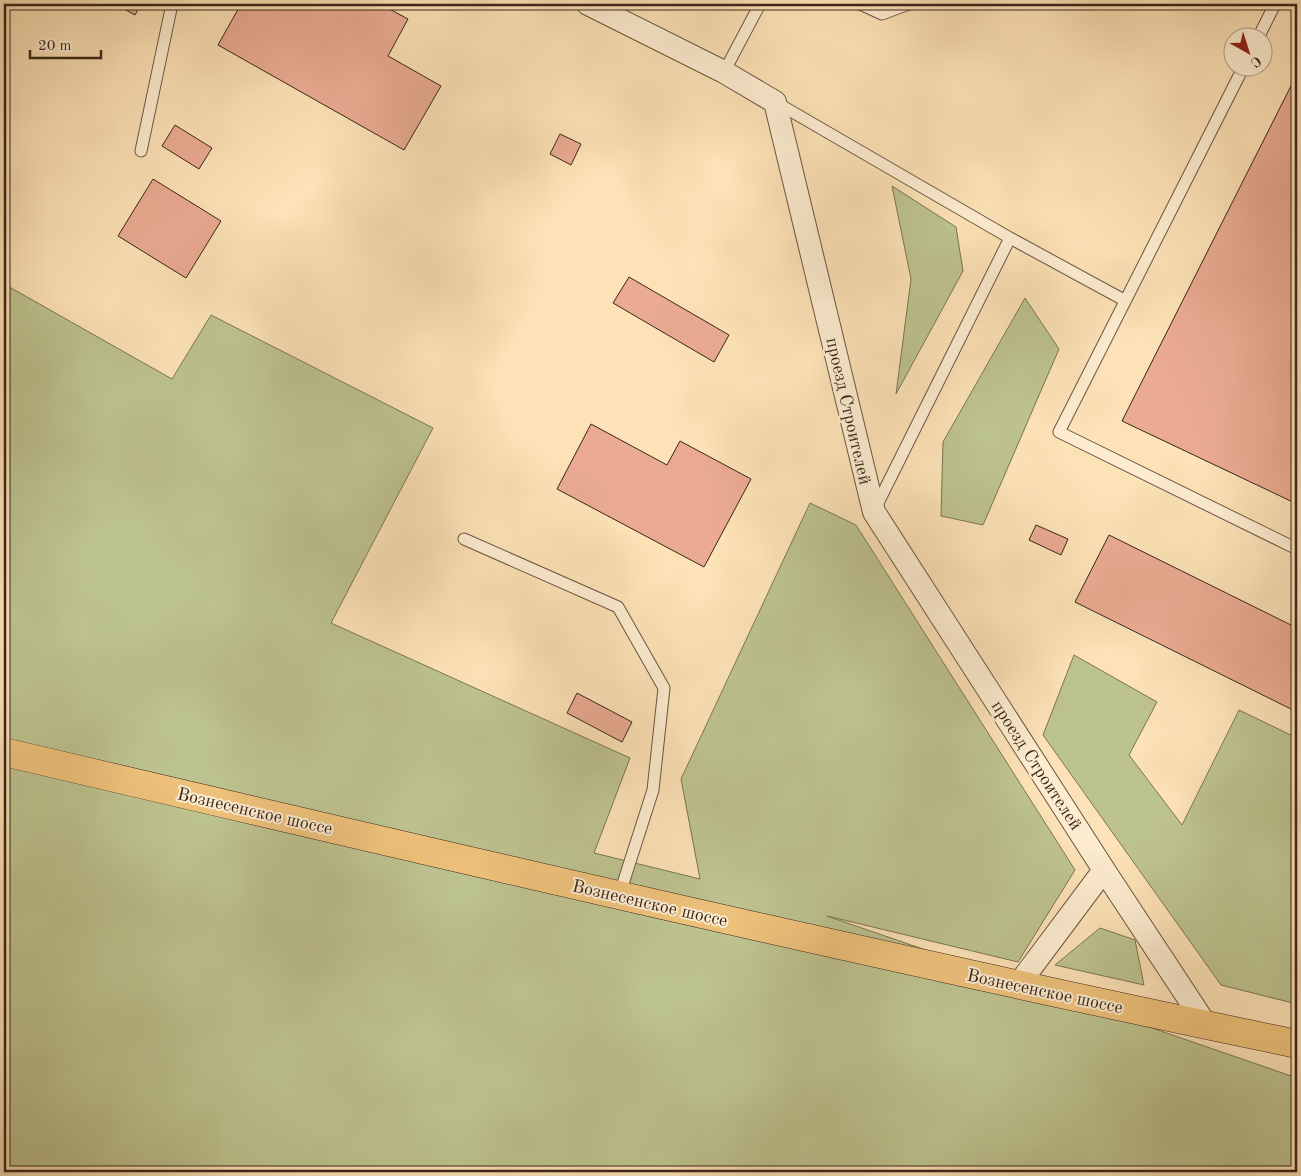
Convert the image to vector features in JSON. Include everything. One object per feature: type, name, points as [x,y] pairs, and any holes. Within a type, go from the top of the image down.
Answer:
[{"type":"main road","name":"Вознесенское шоссе","points":[[4,752],[619,896],[1018,985],[1297,1044]]},
{"type":"street","points":[[588,4],[724,72],[775,102]]},
{"type":"street","name":"проезд Строителей","points":[[775,102],[874,512],[1206,1025]]},
{"type":"street","points":[[1018,985],[1104,870]]},
{"type":"lane","points":[[141,151],[172,4]]},
{"type":"lane","points":[[724,72],[760,4]]},
{"type":"lane","points":[[860,4],[882,14],[909,4]]},
{"type":"lane","points":[[1263,28],[1275,4]]},
{"type":"lane","points":[[1238,78],[1124,300],[1059,432],[1297,549]]},
{"type":"lane","points":[[775,102],[1010,238],[1124,300]]},
{"type":"lane","points":[[874,512],[1010,238]]},
{"type":"lane","points":[[464,539],[618,607],[664,688],[653,790],[619,896]]},
{"type":"green space","points":[[892,186],[956,227],[963,271],[896,394],[911,279]]},
{"type":"green space","points":[[4,284],[172,379],[211,315],[433,428],[331,623],[630,758],[594,853],[700,879],[681,779],[810,503],[856,525],[1075,870],[1018,962],[827,916],[1297,1078],[1297,1172],[4,1172]]},
{"type":"green space","points":[[1025,298],[1059,349],[983,525],[941,516],[943,442]]},
{"type":"green space","points":[[1074,655],[1157,702],[1129,755],[1182,825],[1239,710],[1297,738],[1297,1004],[1221,985],[1043,735]]},
{"type":"green space","points":[[1100,928],[1135,940],[1144,985],[1055,965]]},
{"type":"building","points":[[115,4],[141,4],[135,15]]},
{"type":"building","points":[[241,4],[380,4],[408,19],[388,56],[441,86],[404,150],[218,45]]},
{"type":"building","points":[[1297,74],[1297,504],[1122,421]]},
{"type":"building","points":[[175,125],[212,148],[199,169],[162,146]]},
{"type":"building","points":[[560,134],[581,144],[571,165],[550,154]]},
{"type":"building","points":[[153,179],[221,221],[186,278],[118,236]]},
{"type":"building","points":[[629,277],[729,335],[714,362],[613,303]]},
{"type":"building","points":[[591,424],[667,465],[680,441],[751,479],[704,567],[557,489]]},
{"type":"building","points":[[1036,525],[1068,539],[1061,555],[1029,540]]},
{"type":"building","points":[[1109,535],[1291,625],[1297,613],[1297,712],[1075,602]]},
{"type":"building","points":[[577,693],[632,722],[622,742],[567,713]]}]
